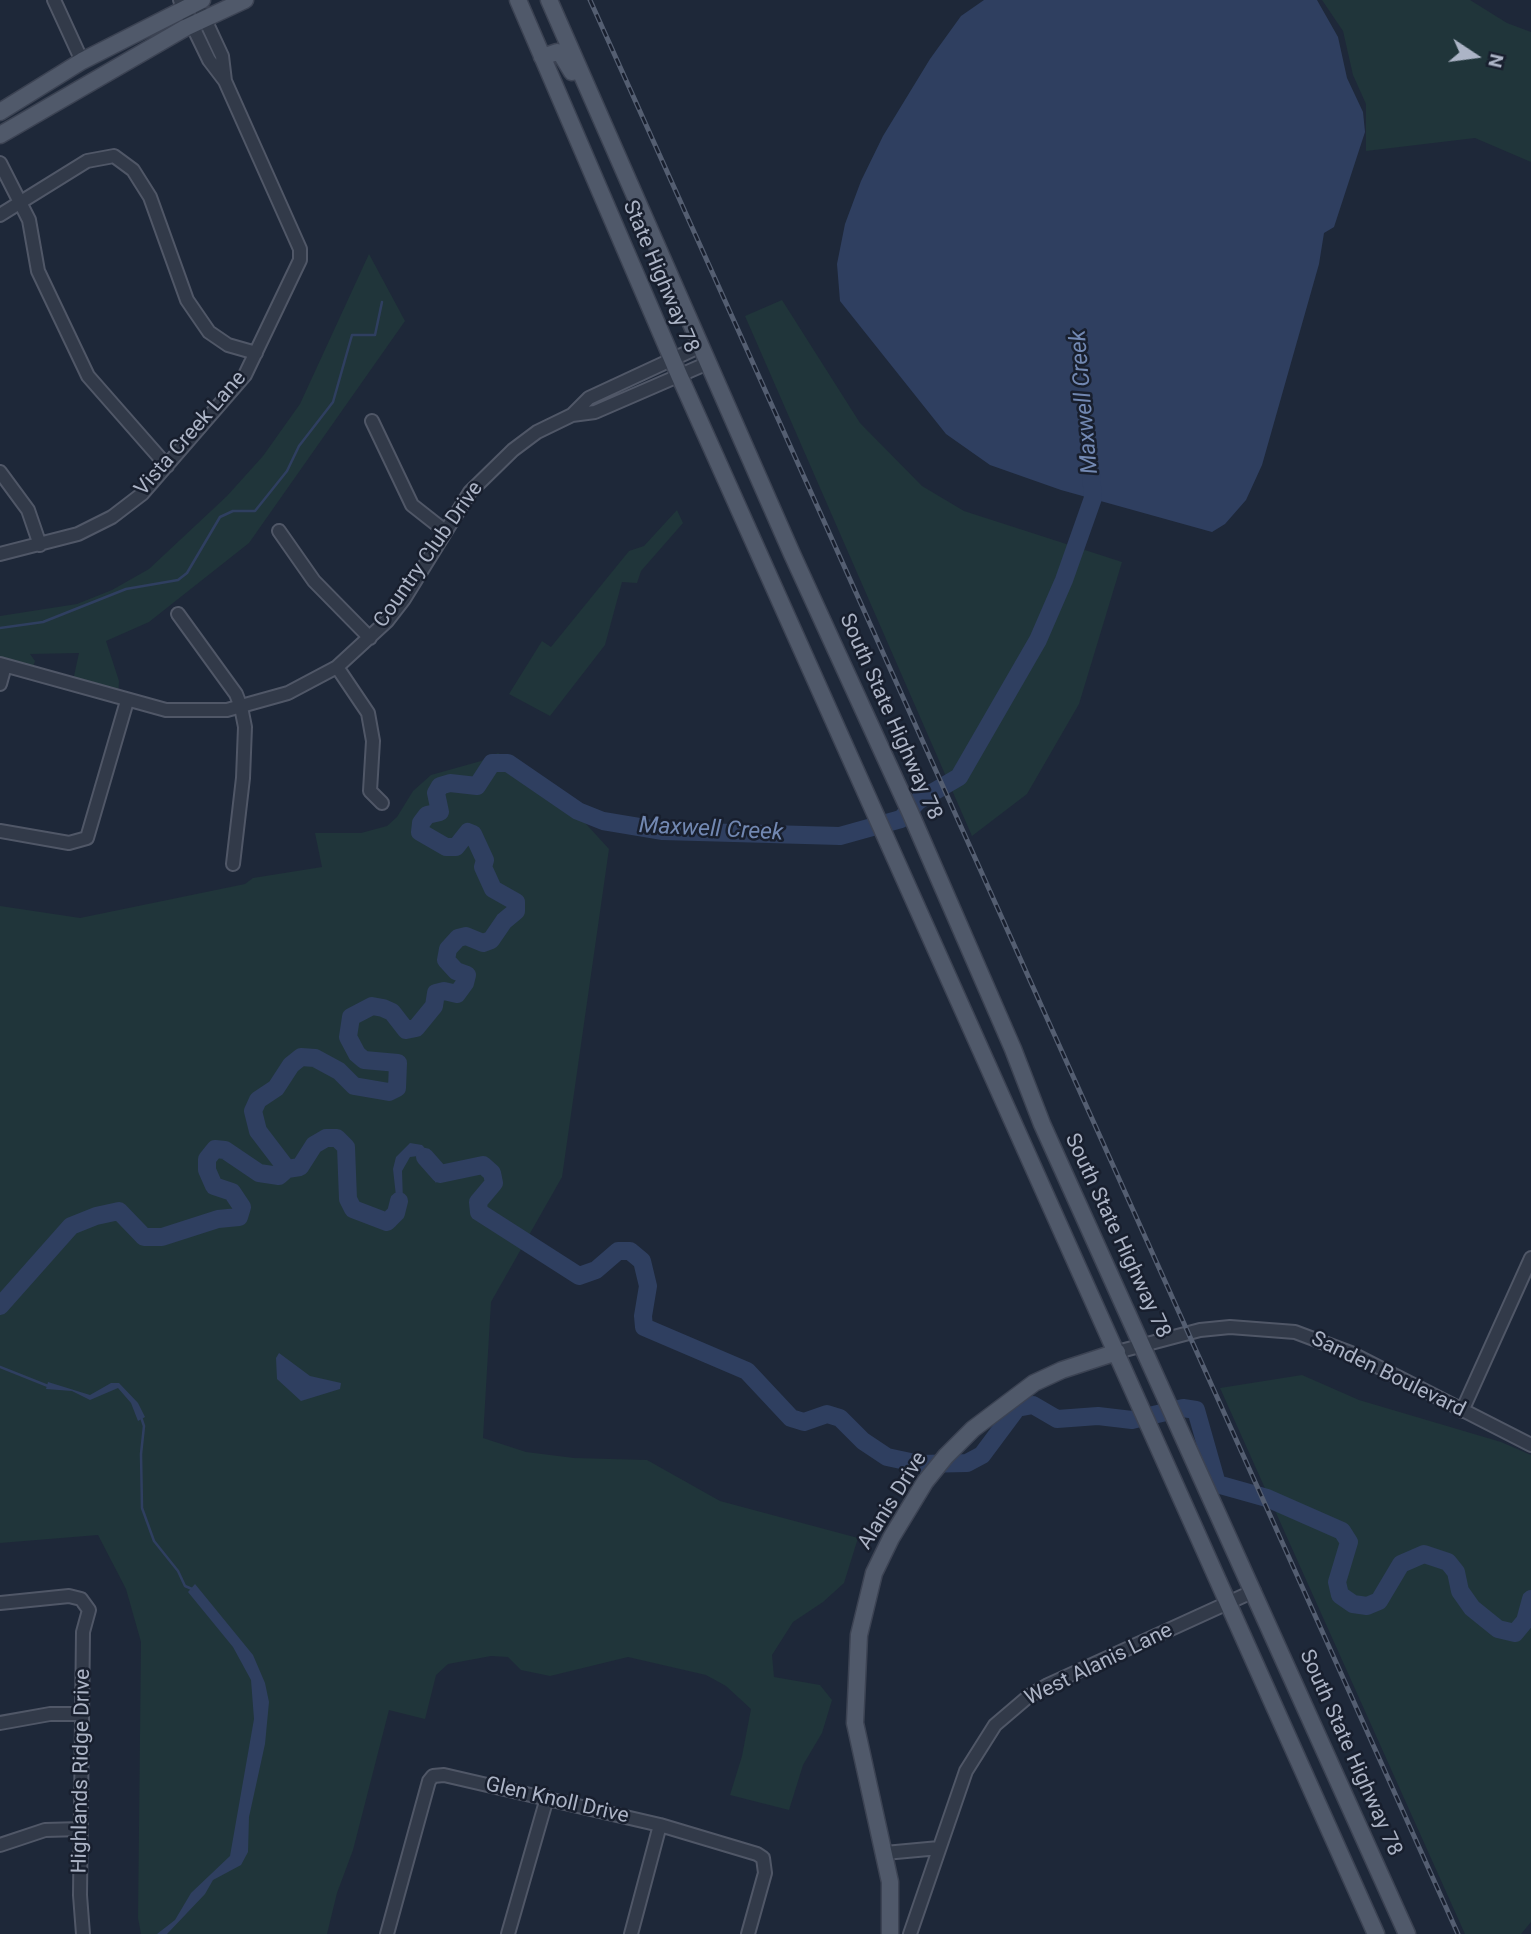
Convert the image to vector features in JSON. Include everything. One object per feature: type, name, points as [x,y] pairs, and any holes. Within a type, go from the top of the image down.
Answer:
[{"type":"main road","points":[[0,112],[82,61],[194,7],[245,0]]},
{"type":"main road","name":"State Highway 78","points":[[518,0],[679,375],[1117,1352]]},
{"type":"main road","name":"State Highway 78","points":[[549,0],[792,554]]},
{"type":"main road","points":[[0,135],[194,7]]},
{"type":"main road","points":[[542,57],[561,54],[595,124],[610,136]]},
{"type":"main road","name":"South State Highway 78","points":[[792,554],[926,847],[1013,1049],[1042,1124],[1407,1934]]},
{"type":"main road","points":[[1117,1352],[1226,1604],[1376,1934]]},
{"type":"main road","name":"Alanis Drive","points":[[890,1934],[890,1882],[855,1723],[855,1676],[864,1602],[891,1538],[946,1455],[1003,1404],[1034,1383],[1062,1370],[1117,1352]]},
{"type":"street","points":[[54,0],[82,61]]},
{"type":"street","name":"Vista Creek Lane","points":[[0,554],[78,534],[112,517],[142,494],[245,375],[301,255],[225,81],[209,60],[194,7]]},
{"type":"street","points":[[0,215],[87,161],[114,156],[133,170],[150,197],[187,300],[209,332],[228,345],[256,353]]},
{"type":"street","points":[[0,163],[23,203],[29,220],[38,271],[88,376],[167,466]]},
{"type":"street","name":"Country Club Drive","points":[[572,415],[589,398],[701,346]]},
{"type":"street","name":"Country Club Drive","points":[[3,665],[166,710],[196,712],[242,707],[288,694],[337,667],[370,638],[404,599],[470,492],[497,463],[537,432],[572,415],[594,412],[708,363]]},
{"type":"street","points":[[610,389],[616,403]]},
{"type":"street","points":[[372,421],[412,505],[445,531]]},
{"type":"street","points":[[0,472],[28,510],[40,545]]},
{"type":"street","points":[[279,531],[314,581],[370,638]]},
{"type":"street","points":[[178,614],[236,694],[242,707],[243,778],[233,864]]},
{"type":"street","points":[[0,684],[3,665]]},
{"type":"street","points":[[337,667],[368,713],[373,741],[370,791],[382,803]]},
{"type":"street","points":[[0,831],[69,843],[87,838],[127,701]]},
{"type":"street","points":[[1462,1411],[1531,1258]]},
{"type":"street","name":"Sanden Boulevard","points":[[1117,1352],[1200,1330],[1230,1327],[1295,1332],[1351,1353],[1531,1444]]},
{"type":"street","name":"West Alanis Lane","points":[[910,1934],[966,1771],[995,1725],[1014,1708],[1048,1685],[1254,1591]]},
{"type":"street","name":"Highlands Ridge Drive","points":[[0,1603],[69,1596],[81,1599],[89,1609],[83,1632],[83,1934]]},
{"type":"street","points":[[0,1723],[29,1717],[82,1714]]},
{"type":"street","name":"Glen Knoll Drive","points":[[387,1934],[418,1813],[433,1776],[547,1798],[660,1825],[763,1857],[765,1873],[748,1934]]},
{"type":"street","points":[[508,1934],[547,1798]]},
{"type":"street","points":[[631,1934],[660,1825]]},
{"type":"street","points":[[0,1845],[45,1830],[81,1829]]},
{"type":"street","points":[[885,1853],[939,1848]]},
{"type":"green space","points":[[1322,0],[1470,0],[1507,23],[1531,32],[1531,162],[1475,138],[1366,151],[1366,104],[1353,75],[1343,31]]},
{"type":"green space","points":[[369,254],[405,321],[249,543],[149,622],[106,641],[119,681],[118,698],[72,685],[79,653],[30,654],[35,661],[33,667],[0,660],[0,616],[77,604],[112,590],[149,569],[227,496],[263,456],[300,404]]},
{"type":"green space","points":[[782,300],[860,423],[922,486],[964,511],[1122,562],[1079,704],[1027,794],[972,836],[745,316]]},
{"type":"green space","points":[[677,510],[683,523],[641,571],[637,583],[622,582],[605,645],[550,716],[509,694],[542,641],[551,647],[629,551],[644,546]]},
{"type":"green space","points":[[498,753],[545,779],[609,849],[562,1177],[491,1302],[483,1438],[526,1452],[574,1458],[647,1460],[720,1501],[858,1538],[844,1583],[823,1602],[793,1622],[772,1655],[774,1677],[820,1685],[832,1700],[822,1733],[803,1765],[789,1810],[730,1795],[742,1756],[751,1709],[726,1686],[706,1675],[628,1657],[550,1676],[521,1670],[508,1657],[491,1656],[448,1664],[436,1675],[425,1719],[389,1710],[353,1850],[337,1893],[327,1934],[141,1934],[138,1918],[141,1642],[126,1589],[98,1535],[0,1543],[0,906],[80,918],[245,884],[253,878],[322,867],[315,833],[361,833],[387,826],[397,817],[413,791],[431,775],[481,761]]},
{"type":"green space","points":[[1302,1375],[1359,1400],[1501,1442],[1531,1455],[1531,1922],[1521,1934],[1465,1934],[1220,1388]]},
{"type":"water","points":[[984,0],[1317,0],[1338,37],[1347,78],[1363,112],[1365,132],[1334,227],[1324,233],[1319,264],[1262,465],[1246,500],[1225,524],[1212,532],[1061,490],[990,465],[946,434],[840,301],[837,264],[845,224],[861,181],[883,136],[930,59],[961,16]]},
{"type":"water","points":[[410,1143],[422,1145],[443,1168],[436,1183],[418,1156],[410,1157],[402,1171],[403,1201],[395,1227],[387,1222],[396,1196],[393,1169],[396,1157]]},
{"type":"water","points":[[279,1353],[310,1376],[341,1383],[340,1389],[301,1401],[277,1379],[276,1358]]},
{"type":"water","points":[[48,1382],[90,1395],[111,1383],[119,1383],[138,1403],[145,1417],[138,1421],[131,1403],[118,1388],[90,1400],[72,1391],[46,1389]]},
{"type":"water","points":[[195,1584],[253,1655],[265,1683],[269,1702],[265,1744],[249,1817],[248,1852],[241,1865],[213,1880],[205,1894],[167,1934],[157,1934],[175,1920],[191,1893],[230,1856],[254,1719],[251,1680],[233,1647],[188,1592]]},
{"type":"waterway","points":[[0,628],[43,622],[126,589],[178,580],[187,573],[220,517],[233,511],[255,511],[287,471],[299,446],[333,402],[352,335],[375,335],[382,302]]},
{"type":"waterway","name":"Maxwell Creek","points":[[287,1169],[258,1131],[253,1111],[258,1100],[276,1088],[291,1065],[301,1057],[315,1058],[339,1071],[354,1086],[389,1092],[397,1088],[398,1063],[364,1060],[357,1054],[348,1037],[351,1017],[372,1006],[392,1012],[406,1030],[416,1028],[434,1006],[436,993],[444,991],[457,994],[465,983],[467,975],[456,971],[446,960],[448,949],[458,938],[466,936],[483,943],[491,940],[504,921],[516,911],[516,902],[493,889],[483,867],[485,860],[473,834],[468,832],[456,847],[446,847],[420,832],[421,823],[427,815],[440,812],[436,793],[440,786],[450,783],[477,786],[492,763],[508,763],[578,811],[603,821],[663,831],[840,836],[901,819],[918,801],[959,777],[1038,640],[1064,580],[1093,498],[1091,474]]},
{"type":"waterway","points":[[0,1306],[71,1226],[96,1216],[119,1211],[144,1237],[162,1237],[218,1219],[239,1217],[242,1207],[232,1192],[214,1186],[207,1170],[207,1159],[215,1149],[225,1150],[259,1173],[279,1176],[287,1169],[300,1167],[314,1145],[326,1138],[337,1138],[346,1147],[348,1199],[353,1209],[387,1222],[396,1213],[399,1201]]},
{"type":"waterway","points":[[425,1157],[440,1174],[483,1165],[492,1173],[494,1183],[478,1202],[479,1212],[579,1276],[596,1270],[618,1251],[630,1251],[642,1261],[648,1286],[644,1327],[747,1371],[791,1418],[804,1422],[827,1414],[840,1418],[863,1441],[887,1457],[920,1464],[967,1463],[982,1455],[1017,1408],[1033,1405],[1057,1419],[1098,1416],[1132,1420],[1183,1408],[1196,1410],[1217,1484],[1267,1498],[1342,1531],[1349,1542],[1337,1582],[1340,1595],[1353,1604],[1367,1606],[1379,1601],[1401,1564],[1424,1554],[1448,1562],[1456,1572],[1460,1591],[1472,1608],[1498,1629],[1515,1633],[1525,1621],[1531,1599]]},
{"type":"waterway","points":[[0,1367],[48,1386]]},
{"type":"waterway","points":[[141,1417],[144,1426],[141,1454],[142,1508],[154,1541],[178,1571],[185,1586],[192,1589]]},
{"type":"railway","points":[[590,0],[1458,1934]]}]
